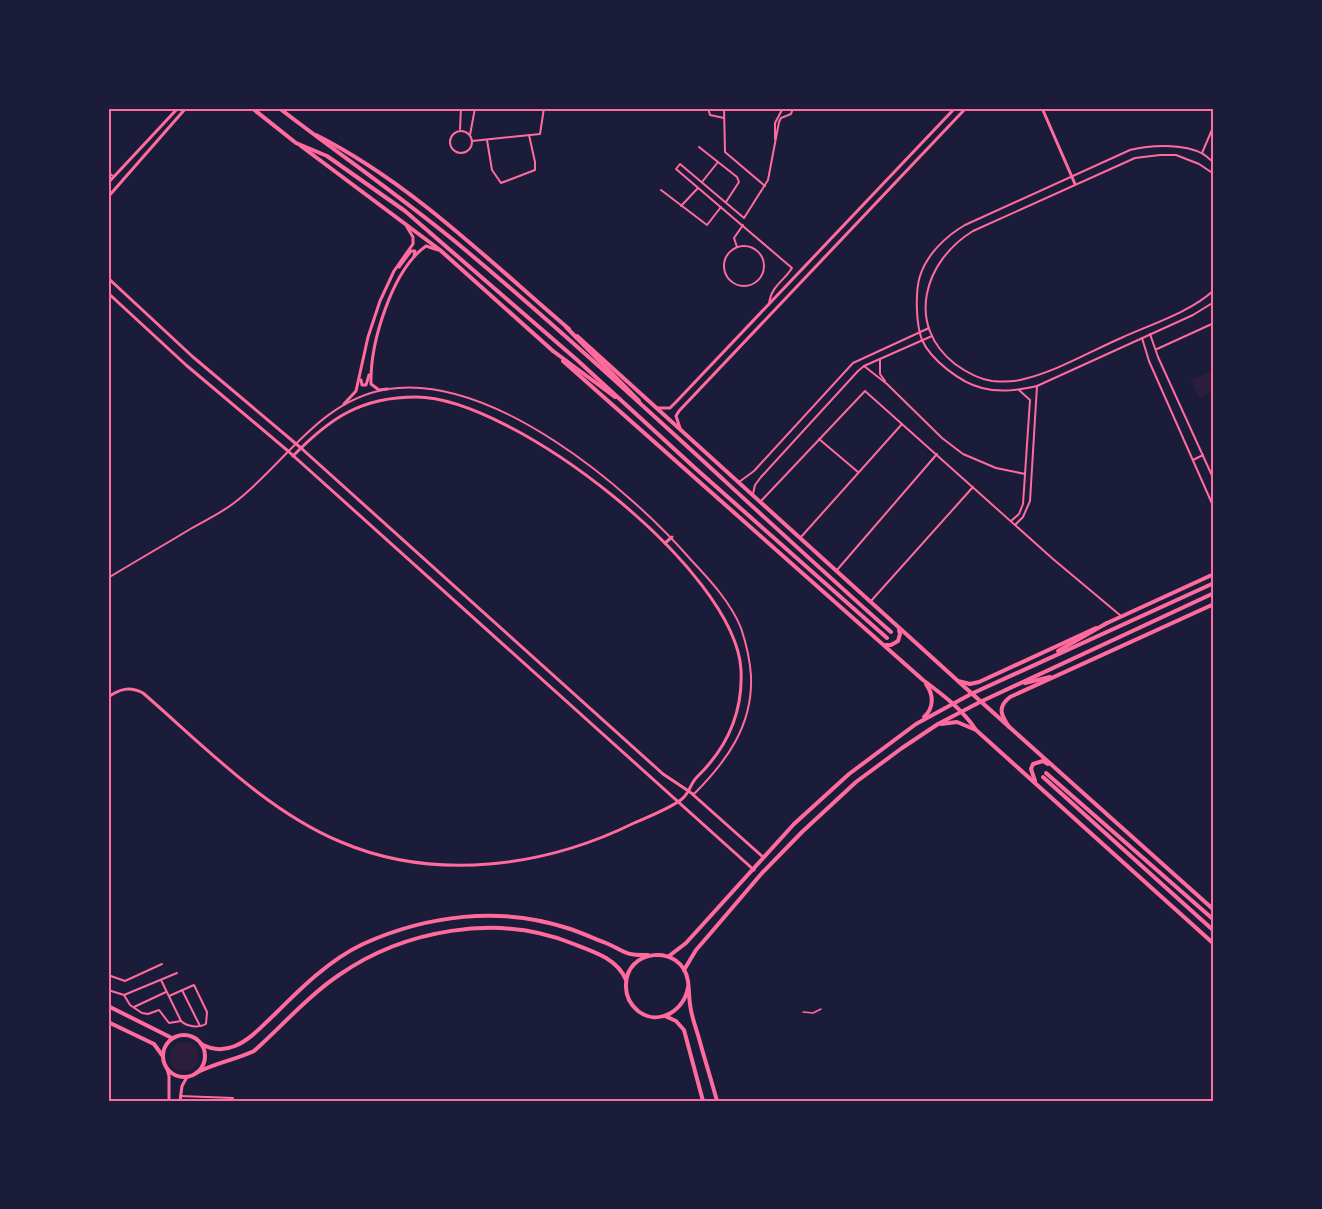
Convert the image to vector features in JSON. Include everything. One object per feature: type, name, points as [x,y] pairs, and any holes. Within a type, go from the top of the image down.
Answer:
[{"type":"main road","points":[[252,108],[440,250],[923,680],[953,703],[976,730],[1214,944]]},
{"type":"main road","points":[[279,108],[406,202],[455,242],[574,345],[891,632]]},
{"type":"main road","points":[[308,130],[348,151],[412,196],[469,242],[602,358],[1013,732],[1214,910]]},
{"type":"main road","points":[[296,142],[327,156],[405,211],[644,420],[887,638]]},
{"type":"main road","points":[[566,327],[658,421]]},
{"type":"main road","points":[[553,351],[644,420]]},
{"type":"main road","points":[[1041,662],[1121,616],[1214,574]]},
{"type":"main road","points":[[916,724],[971,694],[1214,583]]},
{"type":"main road","points":[[684,970],[696,950],[762,873],[802,832],[856,782],[902,748],[938,724],[980,702],[1214,593]]},
{"type":"main road","points":[[1013,732],[1001,715],[1003,702],[1010,697],[1214,604]]},
{"type":"main road","points":[[878,639],[888,645],[898,641],[900,634],[895,624]]},
{"type":"main road","points":[[958,681],[970,684],[984,680],[1107,624]]},
{"type":"main road","points":[[1018,684],[1059,675]]},
{"type":"main road","points":[[669,956],[686,944],[794,824],[849,774],[928,713],[932,702],[930,690],[923,680]]},
{"type":"main road","points":[[938,724],[957,723],[976,730]]},
{"type":"main road","points":[[895,740],[902,748]]},
{"type":"main road","points":[[1037,784],[1032,776],[1033,764],[1043,761],[1056,768]]},
{"type":"main road","points":[[1046,773],[1214,920]]},
{"type":"main road","points":[[1043,777],[1214,931]]},
{"type":"main road","points":[[162,1055],[172,1038],[186,1035],[211,1049],[223,1050],[236,1046],[257,1032],[328,966],[361,945],[430,922],[481,915],[519,917],[566,928],[609,944],[623,953],[669,956],[680,964],[684,970],[690,1006],[717,1101]]},
{"type":"main road","points":[[108,1022],[154,1044],[162,1055],[167,1069],[175,1076],[187,1077],[212,1065],[242,1057],[254,1051],[337,976],[369,956],[431,934],[481,928],[516,929],[563,940],[604,957],[622,971],[626,980],[627,997],[637,1010],[648,1016],[665,1016],[676,1021],[684,1030],[703,1101]]},
{"type":"main road","points":[[626,980],[632,966],[648,956]]},
{"type":"main road","points":[[665,1016],[679,1008],[684,1001],[688,987]]},
{"type":"main road","points":[[108,1006],[172,1038]]},
{"type":"main road","points":[[196,1073],[204,1060],[205,1054],[201,1044]]},
{"type":"street","points":[[108,183],[178,108]]},
{"type":"street","points":[[108,197],[186,108]]},
{"type":"street","points":[[460,130],[461,108]]},
{"type":"street","points":[[470,135],[460,130],[453,133],[450,140],[453,150],[459,153],[467,152],[472,146],[470,135],[475,108]]},
{"type":"street","points":[[472,141],[540,134],[544,108]]},
{"type":"street","points":[[708,108],[710,115],[725,119]]},
{"type":"street","points":[[723,108],[725,152],[765,186]]},
{"type":"street","points":[[775,148],[775,123],[783,108]]},
{"type":"street","points":[[769,306],[774,288],[792,268],[676,169],[680,164],[744,218],[765,186],[772,165],[779,122],[781,118],[791,114],[793,108]]},
{"type":"street","points":[[652,405],[666,410],[676,402],[955,108]]},
{"type":"street","points":[[684,433],[676,416],[682,407],[966,108]]},
{"type":"street","points":[[1043,108],[1076,184]]},
{"type":"street","points":[[1202,153],[1214,125]]},
{"type":"street","points":[[487,140],[492,170],[501,183],[535,170],[529,135]]},
{"type":"street","points":[[1214,163],[1202,153],[1155,145],[1144,146],[1130,150],[965,225],[954,231],[936,248],[920,277],[916,302],[922,339],[941,363],[965,382],[983,389],[1012,392],[1037,386],[1193,315],[1214,302]]},
{"type":"street","points":[[699,147],[737,177],[739,182],[726,202]]},
{"type":"street","points":[[1214,174],[1188,159],[1176,155],[1160,154],[1135,158],[1076,184],[972,231],[952,246],[936,267],[928,287],[926,304],[932,336],[947,357],[969,373],[990,381],[1020,380],[1042,373],[1173,314],[1203,299],[1214,290]]},
{"type":"street","points":[[702,182],[718,162]]},
{"type":"street","points":[[108,172],[114,177]]},
{"type":"street","points":[[681,206],[698,188]]},
{"type":"street","points":[[661,190],[707,225],[722,207]]},
{"type":"street","points":[[108,578],[234,503],[321,420],[344,404],[356,391],[373,318],[394,271],[414,241],[404,223]]},
{"type":"street","points":[[737,247],[734,238],[742,225]]},
{"type":"street","points":[[411,262],[426,246],[440,250]]},
{"type":"street","points":[[748,246],[755,249],[763,259],[765,266],[761,278],[750,286],[736,285],[726,276],[724,270],[726,257],[737,247],[748,246]]},
{"type":"street","points":[[361,366],[362,385],[366,385],[378,328],[387,305],[411,262],[415,253],[413,250],[394,271]]},
{"type":"street","points":[[108,278],[193,357],[301,448],[663,774],[690,792],[763,857]]},
{"type":"street","points":[[108,293],[186,364],[288,451],[754,870]]},
{"type":"street","points":[[1157,349],[1214,323]]},
{"type":"street","points":[[739,482],[754,471],[853,363],[929,328]]},
{"type":"street","points":[[1150,334],[1214,480]]},
{"type":"street","points":[[753,494],[755,485],[778,457],[864,366],[932,336]]},
{"type":"street","points":[[1142,338],[1148,357],[1214,508]]},
{"type":"street","points":[[901,340],[904,347]]},
{"type":"street","points":[[1148,357],[1157,353]]},
{"type":"street","points":[[186,364],[193,357]]},
{"type":"street","points":[[881,358],[880,374],[887,384]]},
{"type":"street","points":[[371,359],[371,384],[379,390],[422,387],[442,390],[526,423],[598,472],[672,537],[714,587],[733,613],[740,627],[747,652],[751,676],[748,710],[739,737],[730,753],[711,777],[693,794],[690,792]]},
{"type":"street","points":[[864,366],[887,384],[942,438],[963,454],[996,468],[1025,474]]},
{"type":"street","points":[[1015,525],[1023,517],[1030,501],[1037,386]]},
{"type":"street","points":[[344,404],[387,389]]},
{"type":"street","points":[[1011,521],[1022,508],[1030,400],[1019,390]]},
{"type":"street","points":[[761,501],[865,391],[1121,616]]},
{"type":"street","points":[[108,697],[127,689],[135,689],[143,693],[248,785],[278,806],[339,842],[408,861],[467,865],[545,856],[609,836],[678,802],[690,792],[693,781],[710,764],[729,735],[740,701],[741,666],[735,642],[723,615],[665,543],[587,475],[536,440],[483,414],[432,398],[408,397],[368,404],[325,425],[293,456]]},
{"type":"street","points":[[820,398],[822,403],[827,404]]},
{"type":"street","points":[[676,402],[675,409],[682,407]]},
{"type":"street","points":[[813,406],[820,411]]},
{"type":"street","points":[[801,537],[902,424]]},
{"type":"street","points":[[819,439],[858,472]]},
{"type":"street","points":[[772,452],[778,457]]},
{"type":"street","points":[[837,570],[937,454]]},
{"type":"street","points":[[1193,460],[1203,455]]},
{"type":"street","points":[[754,471],[761,477]]},
{"type":"street","points":[[871,601],[973,487]]},
{"type":"street","points":[[665,543],[672,537]]},
{"type":"street","points":[[533,672],[540,664]]},
{"type":"street","points":[[108,976],[125,981],[162,964]]},
{"type":"street","points":[[124,995],[177,973]]},
{"type":"street","points":[[161,980],[181,1021]]},
{"type":"street","points":[[108,990],[124,995],[134,1007],[148,1014],[159,1010],[169,1023],[181,1021],[191,1026],[206,1024],[207,1012],[194,985],[169,996]]},
{"type":"street","points":[[182,990],[200,1026]]},
{"type":"street","points":[[134,1007],[167,992]]},
{"type":"street","points":[[167,1069],[169,1101]]},
{"type":"street","points":[[187,1077],[182,1086],[180,1099],[233,1098]]},
{"type":"lane","points":[[803,1012],[813,1013],[821,1009]]},
{"type":"shaded area","points":[[1214,369],[1214,391],[1199,398],[1191,380]]},
{"type":"shaded area","points":[[184,1042],[194,1047],[199,1057],[194,1067],[184,1072],[174,1067],[169,1057],[174,1047]]}]
